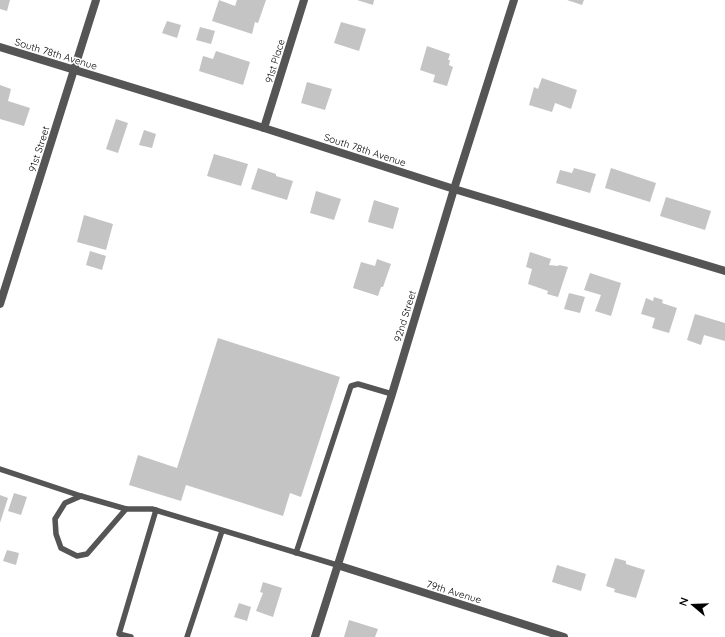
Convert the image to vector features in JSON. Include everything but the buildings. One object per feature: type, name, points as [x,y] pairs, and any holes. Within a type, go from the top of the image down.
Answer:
[{"type":"street","name":"91st Street","points":[[0,304],[96,0]]},
{"type":"street","name":"91st Place","points":[[264,128],[304,0]]},
{"type":"street","name":"92nd Street","points":[[315,637],[514,0]]},
{"type":"street","name":"South 78th Avenue","points":[[0,47],[264,128],[454,189],[725,271]]},
{"type":"street","name":"79th Avenue","points":[[337,565],[564,637]]},
{"type":"lane","points":[[296,553],[350,386],[358,384],[392,394]]},
{"type":"lane","points":[[0,469],[81,496],[126,509],[156,510],[337,565]]},
{"type":"lane","points":[[81,496],[65,503],[55,520],[56,534],[61,548],[77,556],[87,554],[126,509]]},
{"type":"lane","points":[[130,637],[119,634],[156,510]]},
{"type":"lane","points":[[187,637],[222,530]]}]
